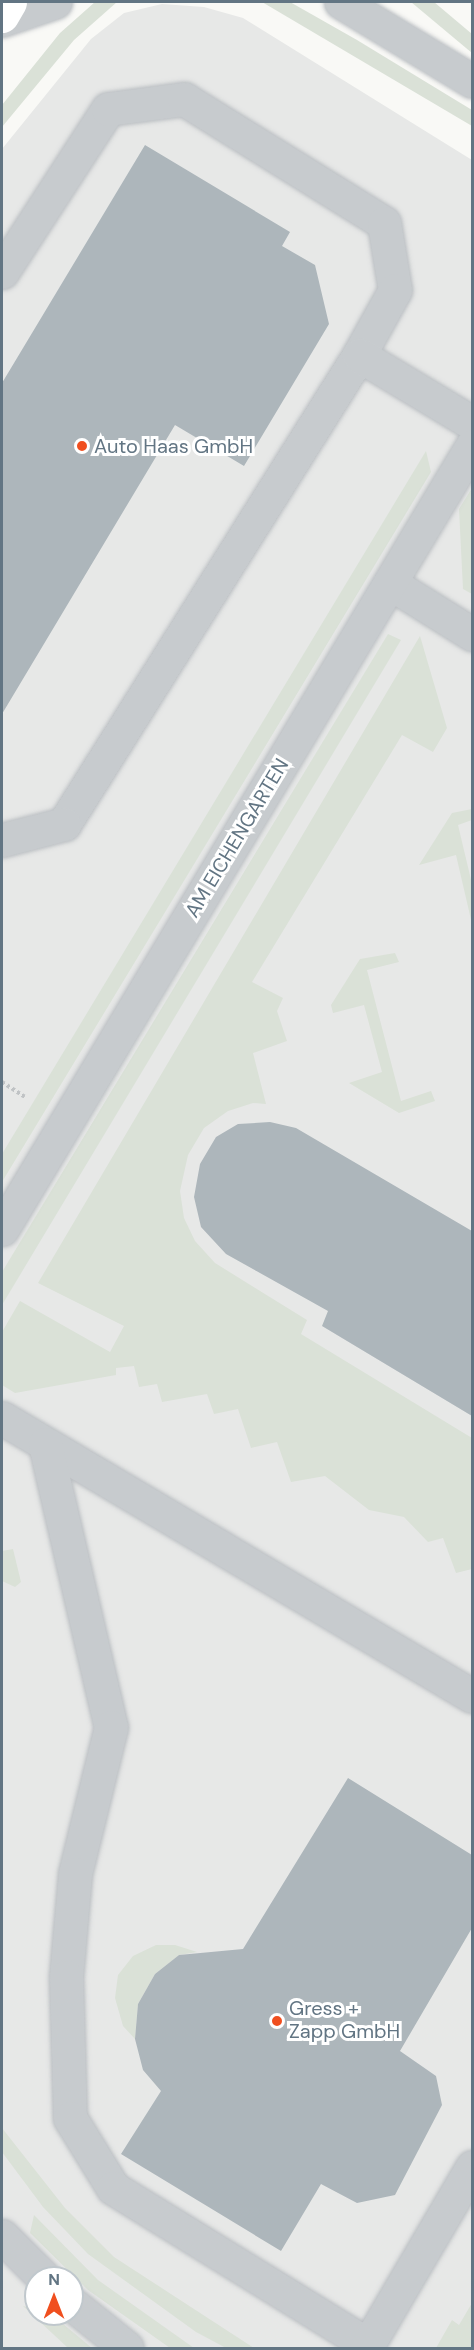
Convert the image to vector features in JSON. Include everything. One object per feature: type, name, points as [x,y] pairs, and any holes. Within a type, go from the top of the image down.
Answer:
[{"type":"main road","points":[[2,18],[10,2]]},
{"type":"street","points":[[2,18],[55,2]]},
{"type":"street","points":[[341,2],[472,81]]},
{"type":"street","points":[[2,272],[108,109],[184,99],[384,223],[395,290],[359,355],[64,824],[2,840]]},
{"type":"street","points":[[359,355],[472,423]]},
{"type":"street","name":"AM EICHENGARTEN","points":[[2,1229],[472,446]]},
{"type":"street","points":[[390,583],[472,634]]},
{"type":"street","points":[[2,1418],[472,1696]]},
{"type":"street","points":[[45,1444],[111,1727],[75,1874],[66,1977],[70,2118],[113,2188],[367,2347],[472,2166]]},
{"type":"street","points":[[2,2236],[32,2266]]},
{"type":"street","points":[[84,2314],[127,2349]]},
{"type":"path","points":[[2,1082],[25,1097]]},
{"type":"shaded area","points":[[95,2],[117,2],[74,40],[2,127],[2,105],[60,33]]},
{"type":"shaded area","points":[[262,2],[290,2],[357,40],[472,110],[472,126]]},
{"type":"shaded area","points":[[411,2],[434,2],[472,34],[472,53]]},
{"type":"shaded area","points":[[162,4],[204,7],[243,18],[472,160],[472,2348],[2,2348],[2,149],[91,39],[124,13]]},
{"type":"shaded area","points":[[426,451],[431,472],[2,1182],[2,1154]]},
{"type":"shaded area","points":[[472,488],[472,594],[463,589],[459,509]]},
{"type":"shaded area","points":[[388,634],[401,640],[2,1305],[2,1272]]},
{"type":"shaded area","points":[[420,636],[447,728],[433,752],[402,735],[252,982],[283,998],[277,1011],[287,1041],[253,1053],[266,1104],[253,1103],[228,1111],[204,1128],[188,1155],[180,1191],[184,1218],[195,1241],[215,1263],[307,1320],[301,1334],[472,1438],[472,1569],[456,1573],[443,1538],[428,1542],[404,1517],[369,1510],[325,1476],[291,1482],[277,1442],[251,1448],[238,1409],[214,1414],[207,1394],[162,1402],[157,1384],[139,1387],[134,1366],[116,1368],[116,1375],[15,1393],[2,1385],[2,1332],[20,1301],[110,1352],[124,1326],[38,1283]]},
{"type":"shaded area","points":[[472,809],[472,820],[458,825],[472,884],[472,924],[456,855],[419,865],[452,813]]},
{"type":"shaded area","points":[[395,953],[399,962],[367,970],[401,1101],[431,1091],[435,1101],[399,1113],[349,1083],[382,1072],[364,1005],[333,1013],[331,1005],[360,959]]},
{"type":"shaded area","points":[[13,1549],[21,1582],[15,1587],[2,1581],[2,1551]]},
{"type":"shaded area","points":[[156,1945],[175,1945],[197,1952],[179,1955],[155,1974],[138,2004],[135,2039],[123,2026],[115,1998],[118,1975],[133,1956]]},
{"type":"shaded area","points":[[2,2128],[65,2208],[114,2257],[254,2348],[226,2348],[196,2332],[88,2254],[43,2207],[2,2152]]},
{"type":"shaded area","points":[[34,2215],[98,2280],[194,2348],[170,2348],[88,2290],[84,2286],[84,2266],[64,2266],[30,2233]]},
{"type":"shaded area","points":[[472,2303],[472,2348],[436,2348],[452,2320],[459,2325]]},
{"type":"shaded area","points":[[44,2326],[65,2326],[92,2348],[68,2348]]},
{"type":"building","name":"Auto Haas GmbH","points":[[145,145],[290,232],[282,246],[315,265],[329,324],[244,466],[175,425],[2,714],[2,383]]},
{"type":"building","points":[[270,1122],[296,1128],[472,1231],[472,1416],[322,1326],[328,1311],[226,1254],[201,1227],[194,1197],[200,1164],[216,1137],[238,1124]]},
{"type":"building","name":"Gress + Zapp GmbH","points":[[348,1778],[472,1855],[472,1928],[400,2051],[436,2076],[442,2105],[395,2195],[357,2203],[321,2184],[281,2251],[121,2154],[161,2091],[143,2070],[135,2039],[138,2004],[155,1974],[179,1955],[243,1949]]},
{"type":"place","name":"Auto Haas GmbH","points":[[82,446]]},
{"type":"place","name":"Gress + Zapp GmbH","points":[[277,2021]]}]
